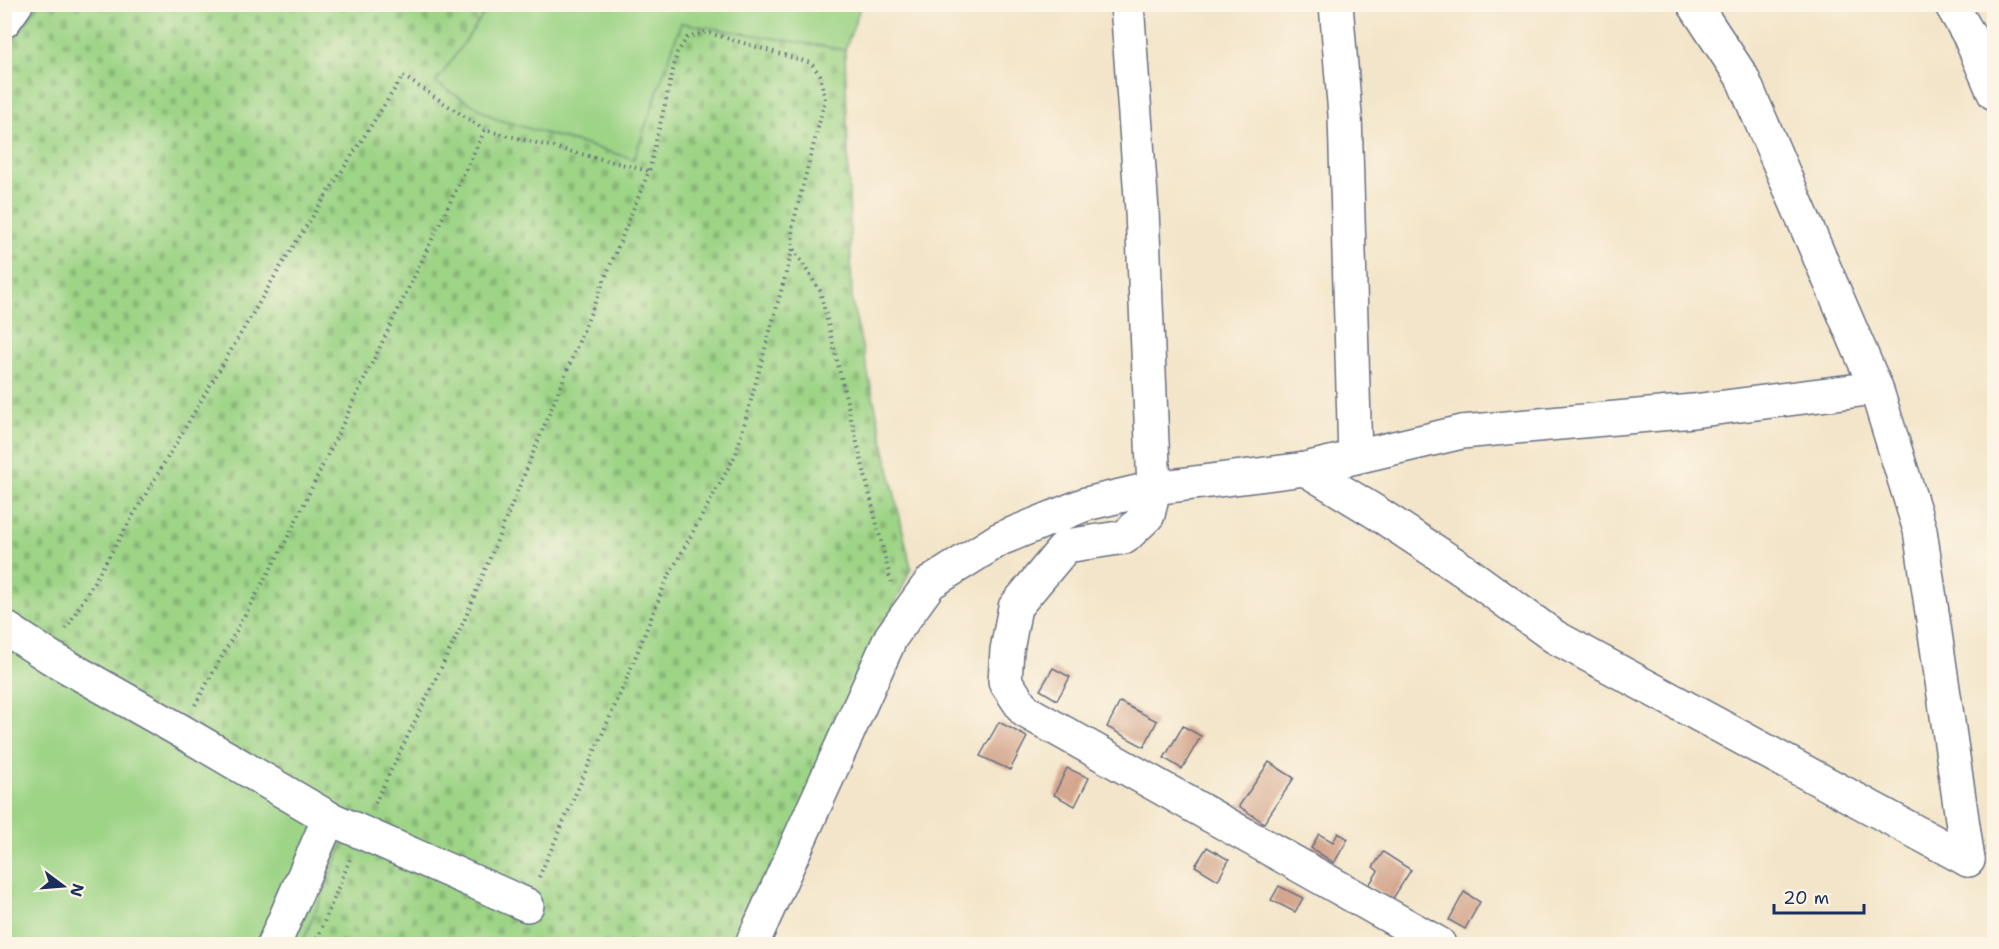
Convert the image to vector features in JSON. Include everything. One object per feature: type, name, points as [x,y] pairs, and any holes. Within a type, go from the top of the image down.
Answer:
[{"type":"street","points":[[4,21],[16,4]]},
{"type":"street","points":[[1127,4],[1142,212],[1154,488],[1148,514],[1125,537],[1066,546],[1015,607],[1006,650],[1005,681],[1025,711],[1439,945]]},
{"type":"street","points":[[1336,4],[1345,114],[1355,457]]},
{"type":"street","points":[[1305,469],[1444,558],[1555,637],[1968,860],[1920,530],[1876,388],[1742,77],[1694,4]]},
{"type":"street","points":[[1952,4],[1969,35],[1995,93]]},
{"type":"street","points":[[752,945],[891,637],[930,583],[1000,539],[1086,504],[1154,488],[1305,469],[1462,432],[1693,411],[1876,388]]},
{"type":"street","points":[[4,627],[50,657],[181,730],[329,818],[527,905]]},
{"type":"street","points":[[274,945],[329,818]]},
{"type":"path","points":[[315,945],[362,831],[464,621],[649,171],[677,53],[687,38],[706,32],[811,63],[820,75],[825,100],[792,228],[793,248],[736,454],[666,581],[627,678],[511,945]]},
{"type":"path","points":[[50,657],[282,264],[403,76],[485,130],[649,171]]},
{"type":"path","points":[[181,730],[291,531],[485,130]]},
{"type":"path","points":[[793,248],[820,291],[891,584]]},
{"type":"green space","points":[[5,5],[38,5],[5,55]]},
{"type":"green space","points":[[38,5],[490,5],[436,83],[496,119],[634,159],[681,23],[845,50],[852,301],[911,568],[746,944],[302,944],[347,835],[5,642],[4,55]]},
{"type":"green space","points":[[490,5],[861,5],[845,50],[681,23],[634,159],[496,119],[435,83]]},
{"type":"green space","points":[[4,642],[347,835],[302,944],[5,944]]},
{"type":"building","points":[[1053,668],[1070,677],[1057,700],[1040,690]]},
{"type":"building","points":[[1120,702],[1157,721],[1144,747],[1107,727]]},
{"type":"building","points":[[999,722],[1027,737],[1010,770],[980,756]]},
{"type":"building","points":[[1183,726],[1201,736],[1182,769],[1164,758]]},
{"type":"building","points":[[1269,762],[1294,778],[1264,823],[1239,806]]},
{"type":"building","points":[[1067,768],[1089,778],[1075,806],[1054,795]]},
{"type":"building","points":[[1338,833],[1348,839],[1334,863],[1311,848],[1319,834],[1333,842]]},
{"type":"building","points":[[1207,847],[1229,860],[1218,880],[1195,866]]},
{"type":"building","points":[[1383,852],[1411,870],[1392,900],[1369,885],[1378,871],[1373,867]]},
{"type":"building","points":[[1279,886],[1303,898],[1295,912],[1271,900]]},
{"type":"building","points":[[1464,892],[1480,902],[1465,929],[1449,920]]}]
